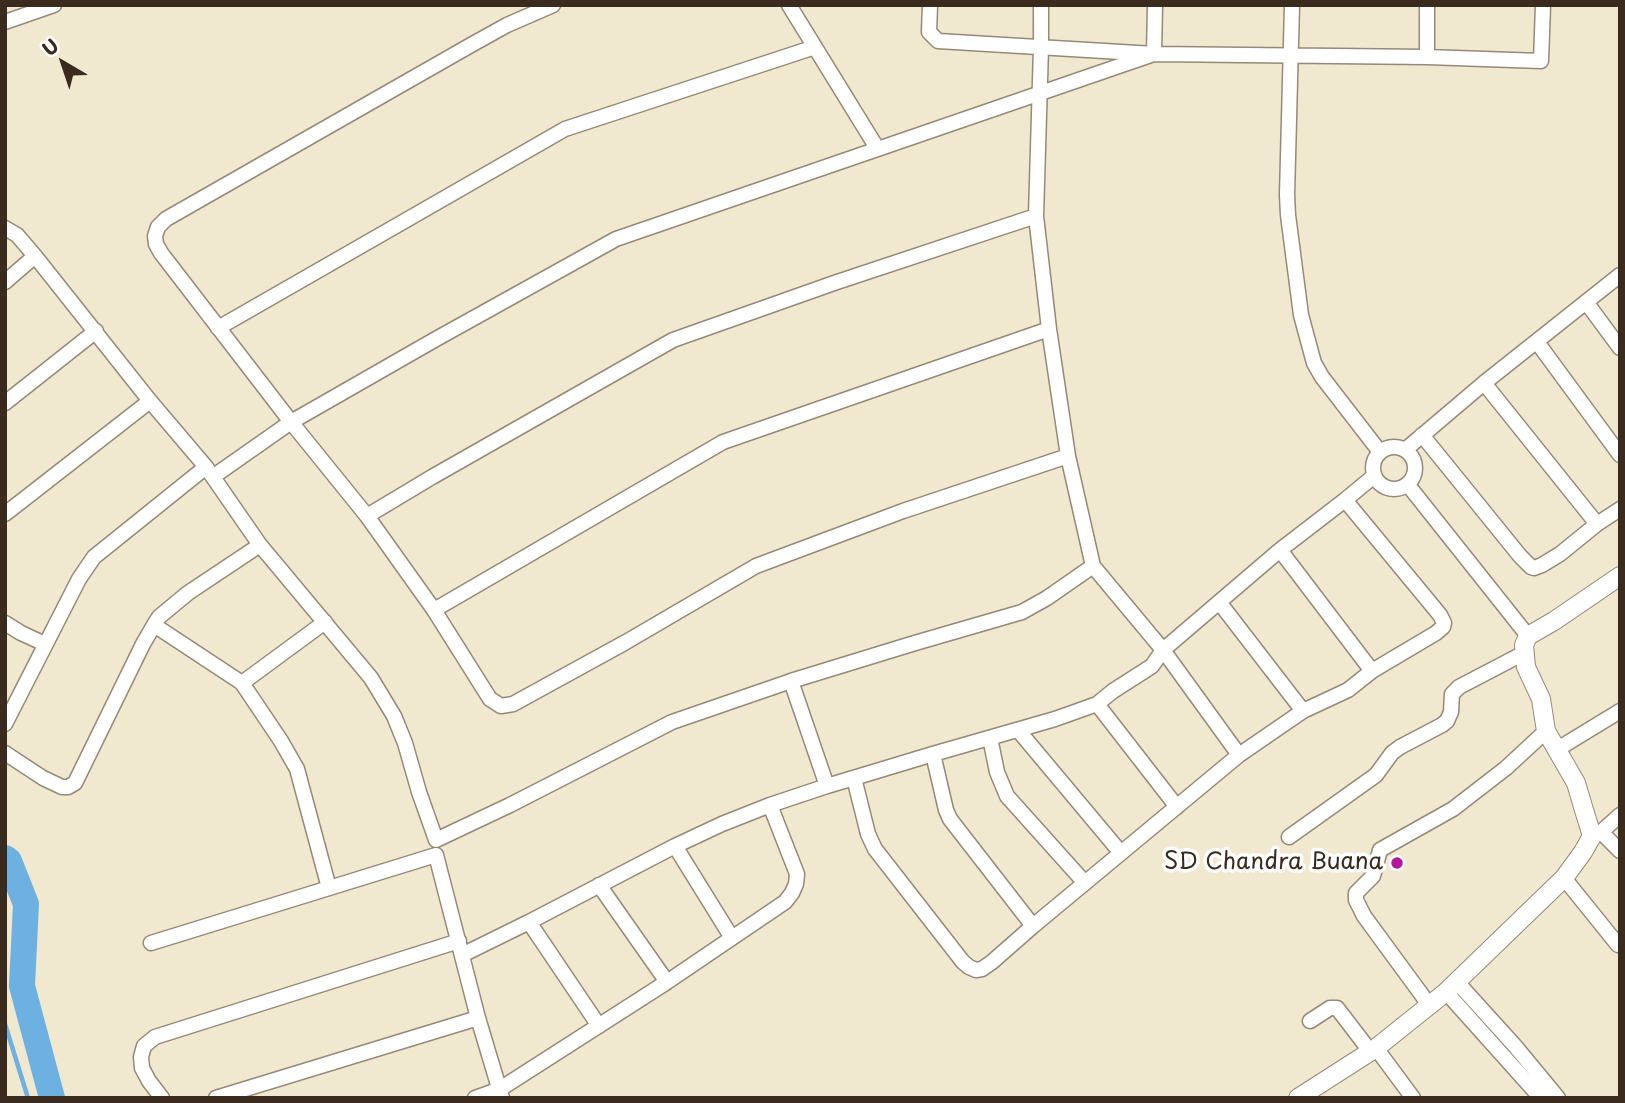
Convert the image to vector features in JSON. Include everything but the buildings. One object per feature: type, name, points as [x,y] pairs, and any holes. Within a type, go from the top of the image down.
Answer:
[{"type":"street","points":[[5,22],[54,5]]},
{"type":"street","points":[[553,5],[507,25],[166,219],[158,227],[155,236],[156,244],[218,328],[367,516],[434,610],[489,699],[501,706],[513,704],[756,566],[903,511],[1068,456]]},
{"type":"street","points":[[789,5],[877,148]]},
{"type":"street","points":[[930,5],[929,32],[938,41],[1154,54],[1541,61],[1543,5]]},
{"type":"street","points":[[1041,5],[1036,216],[1068,456],[1093,566],[1163,650],[1239,755]]},
{"type":"street","points":[[1154,54],[1155,5]]},
{"type":"street","points":[[1292,5],[1287,195],[1301,315],[1314,363],[1322,377],[1380,452]]},
{"type":"street","points":[[1426,57],[1427,5]]},
{"type":"street","points":[[218,328],[565,129],[815,47]]},
{"type":"street","points":[[5,724],[79,579],[94,557],[210,472],[291,422],[616,239],[1154,54]]},
{"type":"street","points":[[367,516],[673,340],[1036,216]]},
{"type":"street","points":[[5,228],[16,235],[35,256],[210,472],[260,545],[371,678],[394,716],[405,743],[436,847],[478,1018],[501,1093]]},
{"type":"street","points":[[5,282],[35,256]]},
{"type":"street","points":[[1405,450],[1620,275]]},
{"type":"street","points":[[1586,302],[1620,348]]},
{"type":"street","points":[[434,610],[709,448],[1049,329]]},
{"type":"street","points":[[5,403],[96,331]]},
{"type":"street","points":[[1536,342],[1620,456]]},
{"type":"street","points":[[1485,383],[1597,524]]},
{"type":"street","points":[[5,514],[150,401]]},
{"type":"street","points":[[1422,435],[1531,567],[1542,565],[1560,554],[1620,509]]},
{"type":"street","points":[[1392,447],[1405,450],[1414,460],[1415,474],[1408,485],[1388,489],[1382,486],[1374,476],[1373,463],[1380,452],[1392,447]]},
{"type":"street","points":[[162,1098],[142,1068],[144,1046],[155,1037],[460,948],[529,922],[675,846],[770,805],[1097,704],[1152,666],[1163,650],[1280,550],[1374,476]]},
{"type":"street","points":[[1408,485],[1526,645],[1526,667],[1541,699],[1546,731],[1576,783],[1596,834],[1620,851]]},
{"type":"street","points":[[854,778],[868,834],[875,849],[969,967],[976,970],[982,968],[1239,755],[1303,711],[1348,690],[1372,671],[1443,627],[1440,615],[1345,500]]},
{"type":"street","points":[[5,753],[62,787],[68,787],[75,782],[159,617],[188,593],[260,545]]},
{"type":"street","points":[[1280,550],[1372,671]]},
{"type":"street","points":[[151,943],[329,888],[436,847],[510,805],[672,722],[791,681],[1022,612],[1093,566]]},
{"type":"street","points":[[1289,837],[1372,778],[1400,747],[1447,721],[1451,712],[1452,694],[1459,687],[1526,645],[1555,621],[1620,576]]},
{"type":"street","points":[[1219,603],[1303,711]]},
{"type":"street","points":[[242,682],[325,622]]},
{"type":"street","points":[[5,623],[45,644]]},
{"type":"street","points":[[154,625],[242,682],[297,769],[329,888]]},
{"type":"street","points":[[791,681],[827,786]]},
{"type":"street","points":[[1097,704],[1177,807]]},
{"type":"street","points":[[1556,750],[1620,711]]},
{"type":"street","points":[[1018,730],[1121,853]]},
{"type":"street","points":[[1430,1006],[1364,916],[1356,900],[1356,893],[1373,876],[1380,850],[1453,809],[1506,768],[1546,731]]},
{"type":"street","points":[[990,738],[997,772],[1007,796],[1085,883]]},
{"type":"street","points":[[933,754],[950,819],[1033,926]]},
{"type":"street","points":[[475,1098],[501,1093],[779,907],[792,893],[797,874],[770,805]]},
{"type":"street","points":[[1298,1098],[1373,1049],[1452,987],[1564,878],[1596,834],[1620,815]]},
{"type":"street","points":[[675,846],[732,938]]},
{"type":"street","points":[[1564,878],[1618,944]]},
{"type":"street","points":[[599,885],[667,982]]},
{"type":"street","points":[[529,922],[598,1026]]},
{"type":"street","points":[[1452,987],[1541,1098]]},
{"type":"street","points":[[1452,987],[1515,1046],[1558,1098]]},
{"type":"street","points":[[1310,1021],[1330,1008],[1337,1008],[1413,1098]]},
{"type":"street","points":[[216,1098],[478,1018]]},
{"type":"waterway","points":[[5,858],[9,861],[26,904],[22,986],[52,1098]]},
{"type":"waterway","points":[[5,1024],[28,1098]]},
{"type":"place","name":"SD Chandra Buana","points":[[1397,863]]}]
